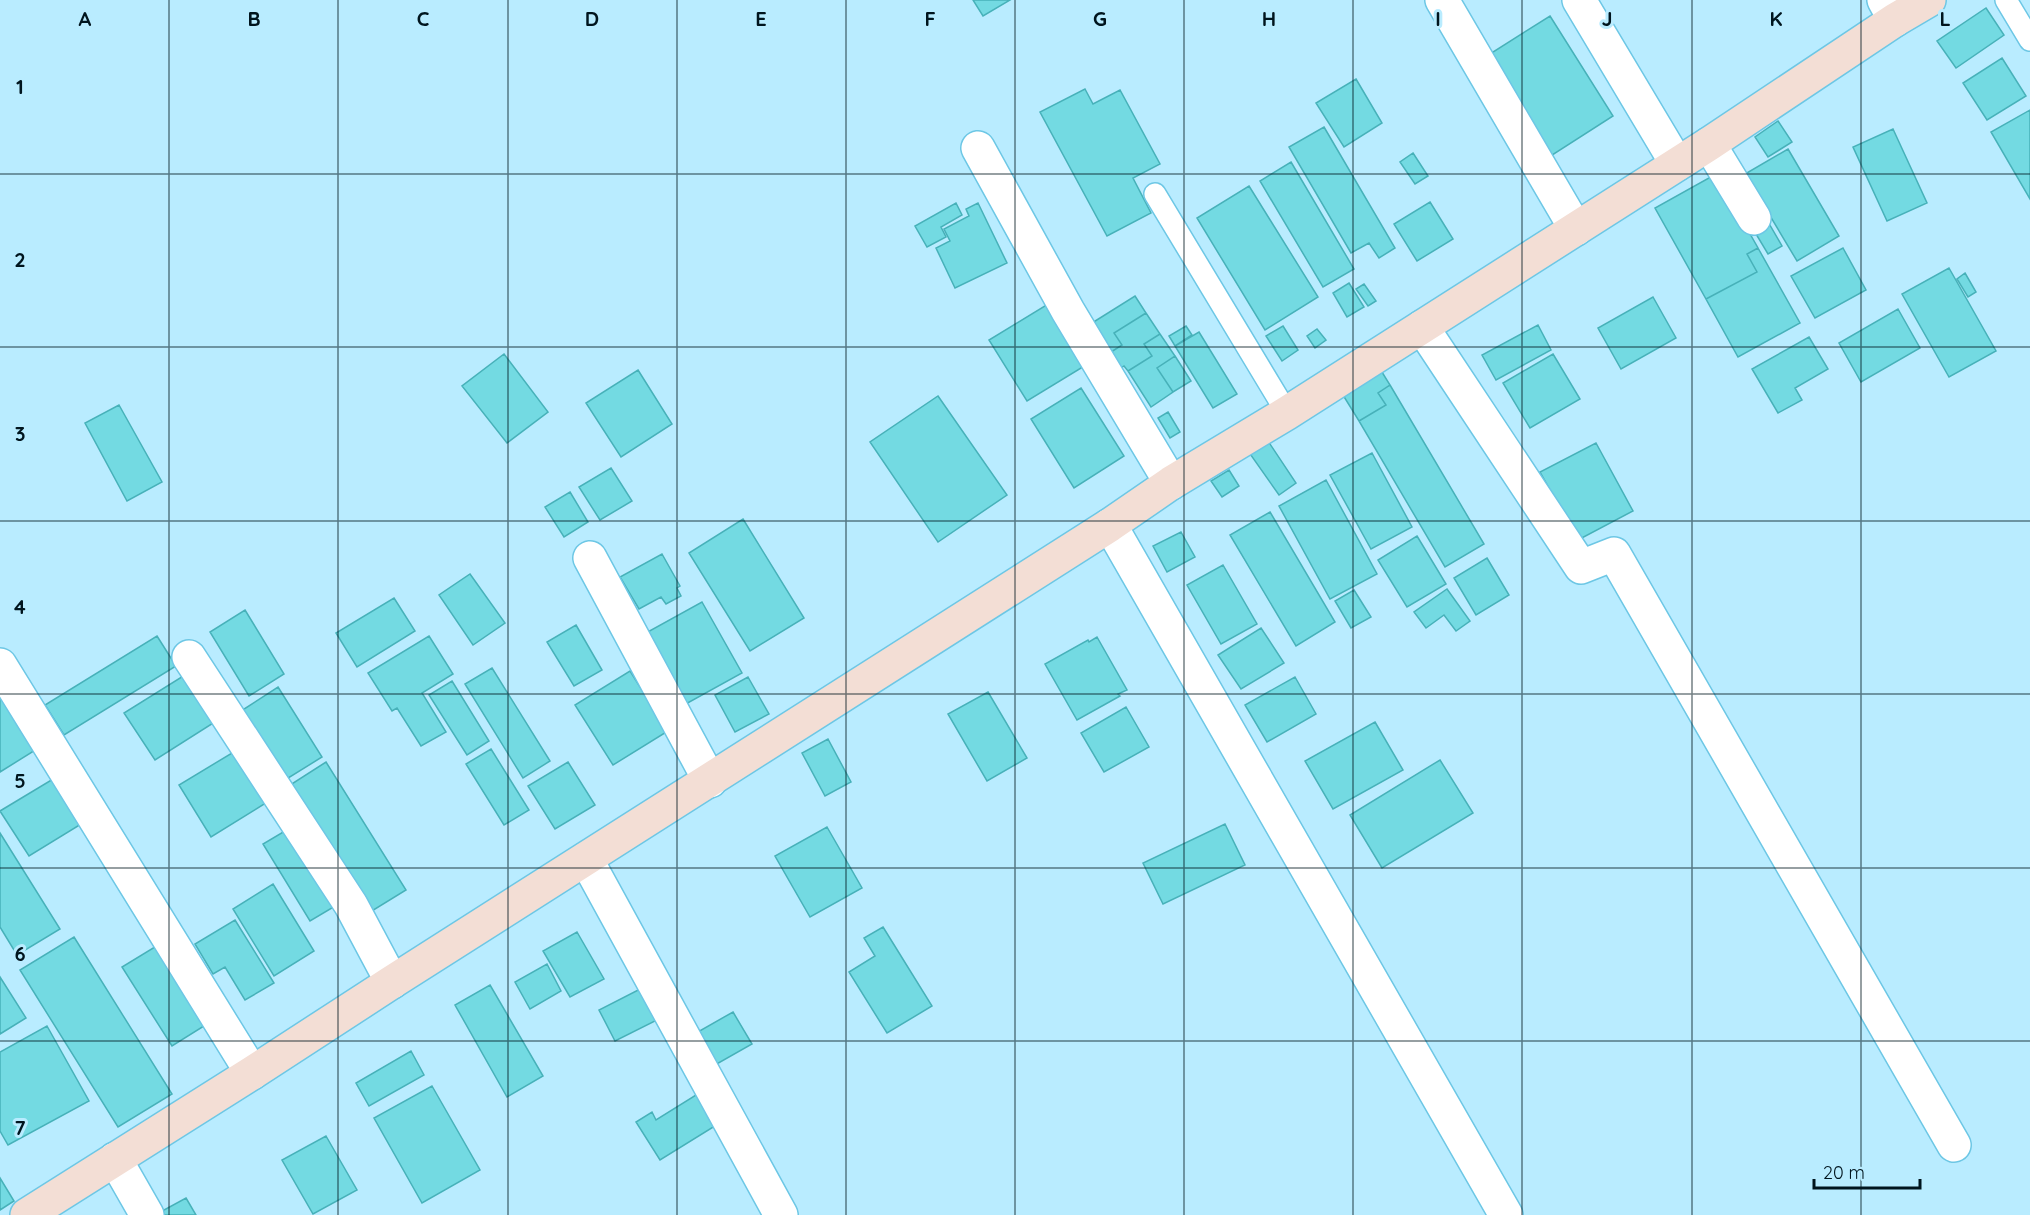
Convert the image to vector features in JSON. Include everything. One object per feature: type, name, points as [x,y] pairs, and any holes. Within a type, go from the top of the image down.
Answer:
[{"type":"street","points":[[1442,0],[1576,229]]},
{"type":"street","points":[[1579,0],[1677,164]]},
{"type":"street","points":[[27,1215],[710,781],[1110,525],[1171,483],[1422,327],[1709,144],[1890,10],[1929,0]]},
{"type":"street","points":[[1709,144],[1754,218]]},
{"type":"street","points":[[978,148],[1068,311],[1171,483]]},
{"type":"street","points":[[1422,327],[1581,567],[1614,554],[1954,1145]]},
{"type":"street","points":[[1110,525],[1506,1215]]},
{"type":"street","points":[[590,558],[710,781]]},
{"type":"street","points":[[189,657],[351,905],[392,982]]},
{"type":"street","points":[[0,665],[252,1073]]},
{"type":"street","points":[[586,859],[781,1215]]},
{"type":"street","points":[[115,1159],[147,1215]]},
{"type":"lane","points":[[2006,0],[2030,40]]},
{"type":"lane","points":[[1155,194],[1287,412]]},
{"type":"building","points":[[973,0],[1010,0],[983,16]]},
{"type":"building","points":[[1986,8],[2004,35],[1956,68],[1937,41]]},
{"type":"building","points":[[1550,16],[1613,116],[1546,159],[1482,59]]},
{"type":"building","points":[[2002,58],[2026,96],[1987,120],[1963,83]]},
{"type":"building","points":[[1356,79],[1382,123],[1344,147],[1316,103]]},
{"type":"building","points":[[1085,89],[1093,104],[1120,90],[1160,164],[1133,178],[1151,213],[1107,236],[1040,112]]},
{"type":"building","points":[[2030,110],[2030,199],[1991,132]]},
{"type":"building","points":[[1778,121],[1792,142],[1768,157],[1755,137]]},
{"type":"building","points":[[1324,127],[1395,248],[1379,258],[1369,243],[1351,253],[1289,147]]},
{"type":"building","points":[[1893,129],[1927,203],[1887,221],[1853,147]]},
{"type":"building","points":[[1788,149],[1839,236],[1797,261],[1745,174]]},
{"type":"building","points":[[1413,153],[1428,176],[1415,184],[1400,162]]},
{"type":"building","points":[[1291,162],[1354,269],[1323,287],[1260,181]]},
{"type":"building","points":[[1716,174],[1758,248],[1747,254],[1757,272],[1706,299],[1655,208]]},
{"type":"building","points":[[1249,186],[1318,297],[1265,330],[1197,218]]},
{"type":"building","points":[[1430,202],[1453,239],[1417,261],[1394,224]]},
{"type":"building","points":[[956,203],[962,215],[941,227],[946,237],[927,247],[915,226]]},
{"type":"building","points":[[978,203],[1007,263],[955,288],[936,248],[950,241],[944,229],[969,216],[966,209]]},
{"type":"building","points":[[1767,220],[1782,246],[1768,254],[1753,229]]},
{"type":"building","points":[[1758,248],[1800,323],[1738,357],[1706,299],[1757,272],[1747,254]]},
{"type":"building","points":[[1843,248],[1866,290],[1815,318],[1791,276]]},
{"type":"building","points":[[1949,268],[1996,351],[1949,377],[1902,294]]},
{"type":"building","points":[[1965,273],[1976,292],[1968,297],[1957,279]]},
{"type":"building","points":[[1349,283],[1364,307],[1347,317],[1333,293]]},
{"type":"building","points":[[1364,284],[1376,301],[1368,306],[1356,289]]},
{"type":"building","points":[[1135,296],[1146,313],[1114,333],[1122,345],[1108,354],[1084,328]]},
{"type":"building","points":[[1653,297],[1676,338],[1621,369],[1598,328]]},
{"type":"building","points":[[1053,301],[1091,362],[1027,401],[989,340]]},
{"type":"building","points":[[1898,309],[1920,348],[1861,382],[1839,343]]},
{"type":"building","points":[[1146,313],[1160,334],[1144,344],[1152,356],[1128,371],[1124,366],[1118,370],[1108,354],[1122,345],[1114,333]]},
{"type":"building","points":[[1538,325],[1551,350],[1496,380],[1482,355]]},
{"type":"building","points":[[1186,326],[1192,335],[1175,346],[1169,336]]},
{"type":"building","points":[[1283,326],[1298,350],[1282,361],[1266,336]]},
{"type":"building","points":[[1317,329],[1326,340],[1315,348],[1307,336]]},
{"type":"building","points":[[1199,332],[1237,394],[1213,408],[1175,346]]},
{"type":"building","points":[[1160,334],[1175,356],[1157,368],[1173,392],[1151,407],[1128,371],[1152,356],[1144,344]]},
{"type":"building","points":[[1809,337],[1828,369],[1795,388],[1802,400],[1778,413],[1752,369]]},
{"type":"building","points":[[504,354],[548,412],[507,443],[462,386]]},
{"type":"building","points":[[1553,354],[1580,399],[1530,428],[1503,383]]},
{"type":"building","points":[[1175,356],[1191,381],[1173,392],[1157,368]]},
{"type":"building","points":[[1377,364],[1390,385],[1378,393],[1386,405],[1359,421],[1338,387]]},
{"type":"building","points":[[638,370],[672,424],[621,457],[586,403]]},
{"type":"building","points":[[1390,385],[1484,544],[1445,567],[1359,421],[1386,405],[1378,393]]},
{"type":"building","points":[[1081,388],[1124,456],[1074,488],[1031,419]]},
{"type":"building","points":[[938,396],[1007,495],[938,542],[870,442]]},
{"type":"building","points":[[119,405],[162,482],[127,501],[85,423]]},
{"type":"building","points":[[1168,412],[1180,432],[1170,438],[1158,418]]},
{"type":"building","points":[[1266,438],[1296,483],[1279,495],[1248,451]]},
{"type":"building","points":[[1596,443],[1633,511],[1578,540],[1540,472]]},
{"type":"building","points":[[1372,453],[1412,527],[1371,549],[1330,475]]},
{"type":"building","points":[[611,468],[632,501],[600,520],[579,487]]},
{"type":"building","points":[[1229,470],[1239,486],[1222,497],[1211,481]]},
{"type":"building","points":[[1326,480],[1377,574],[1330,599],[1279,506]]},
{"type":"building","points":[[570,492],[588,522],[564,537],[545,507]]},
{"type":"building","points":[[1270,512],[1335,622],[1296,646],[1230,535]]},
{"type":"building","points":[[743,519],[804,618],[750,651],[689,553]]},
{"type":"building","points":[[1181,532],[1195,557],[1167,572],[1153,546]]},
{"type":"building","points":[[1417,536],[1446,584],[1407,607],[1378,560]]},
{"type":"building","points":[[662,554],[680,586],[677,588],[681,596],[666,604],[661,597],[639,609],[620,577]]},
{"type":"building","points":[[1487,558],[1509,595],[1476,615],[1454,578]]},
{"type":"building","points":[[1223,565],[1257,624],[1221,644],[1187,585]]},
{"type":"building","points":[[470,574],[505,623],[473,645],[439,595]]},
{"type":"building","points":[[1447,589],[1470,621],[1456,631],[1444,615],[1426,628],[1414,612]]},
{"type":"building","points":[[1354,590],[1371,617],[1351,628],[1335,601]]},
{"type":"building","points":[[394,598],[415,631],[357,667],[336,633]]},
{"type":"building","points":[[702,602],[742,673],[684,705],[644,634]]},
{"type":"building","points":[[245,610],[284,674],[249,696],[210,632]]},
{"type":"building","points":[[576,625],[602,670],[574,686],[547,642]]},
{"type":"building","points":[[1261,628],[1284,663],[1241,689],[1218,655]]},
{"type":"building","points":[[157,636],[176,666],[64,735],[45,705]]},
{"type":"building","points":[[429,636],[453,674],[422,693],[446,732],[421,746],[397,708],[392,711],[368,673]]},
{"type":"building","points":[[1097,637],[1127,690],[1077,720],[1045,664]]},
{"type":"building","points":[[492,668],[550,761],[523,778],[465,684]]},
{"type":"building","points":[[630,671],[668,731],[613,765],[575,705]]},
{"type":"building","points":[[188,673],[218,720],[155,760],[124,713]]},
{"type":"building","points":[[748,677],[769,714],[735,732],[715,695]]},
{"type":"building","points":[[1295,677],[1316,714],[1267,742],[1245,705]]},
{"type":"building","points":[[452,681],[489,741],[467,755],[429,695]]},
{"type":"building","points":[[278,687],[322,757],[285,780],[241,711]]},
{"type":"building","points":[[12,691],[45,744],[0,772],[0,698]]},
{"type":"building","points":[[988,692],[1027,758],[987,781],[948,714]]},
{"type":"building","points":[[1126,707],[1149,747],[1104,772],[1081,733]]},
{"type":"building","points":[[1375,722],[1403,770],[1333,809],[1305,761]]},
{"type":"building","points":[[828,739],[851,782],[825,796],[802,753]]},
{"type":"building","points":[[491,749],[529,810],[504,825],[466,764]]},
{"type":"building","points":[[237,750],[269,801],[211,837],[179,785]]},
{"type":"building","points":[[1440,760],[1473,813],[1382,868],[1350,815]]},
{"type":"building","points":[[326,762],[406,890],[367,914],[287,787]]},
{"type":"building","points":[[568,762],[595,805],[555,829],[528,786]]},
{"type":"building","points":[[63,773],[91,818],[29,856],[0,811]]},
{"type":"building","points":[[1225,824],[1245,865],[1163,904],[1143,863]]},
{"type":"building","points":[[295,825],[342,902],[310,921],[263,844]]},
{"type":"building","points":[[827,827],[862,888],[810,917],[775,856]]},
{"type":"building","points":[[0,833],[60,929],[17,955],[0,927]]},
{"type":"building","points":[[273,884],[314,951],[274,976],[233,909]]},
{"type":"building","points":[[235,920],[274,983],[245,1000],[225,967],[213,974],[195,944]]},
{"type":"building","points":[[883,927],[932,1006],[887,1033],[849,972],[875,956],[864,938]]},
{"type":"building","points":[[577,932],[604,979],[570,997],[543,951]]},
{"type":"building","points":[[74,937],[172,1094],[118,1127],[20,970]]},
{"type":"building","points":[[163,942],[212,1021],[172,1046],[122,967]]},
{"type":"building","points":[[547,964],[561,991],[530,1009],[515,982]]},
{"type":"building","points":[[0,977],[26,1018],[0,1034]]},
{"type":"building","points":[[490,985],[543,1076],[507,1097],[455,1005]]},
{"type":"building","points":[[646,986],[663,1017],[615,1041],[599,1010]]},
{"type":"building","points":[[733,1012],[752,1044],[715,1065],[696,1033]]},
{"type":"building","points":[[47,1026],[89,1101],[8,1145],[0,1131],[0,1052]]},
{"type":"building","points":[[411,1051],[424,1075],[369,1106],[356,1083]]},
{"type":"building","points":[[432,1086],[480,1170],[422,1203],[374,1118]]},
{"type":"building","points":[[704,1090],[723,1121],[660,1160],[636,1122],[652,1112],[656,1120]]},
{"type":"building","points":[[326,1136],[357,1190],[313,1214],[282,1160]]},
{"type":"building","points":[[0,1178],[14,1201],[0,1210]]},
{"type":"building","points":[[186,1198],[196,1215],[155,1215]]}]
